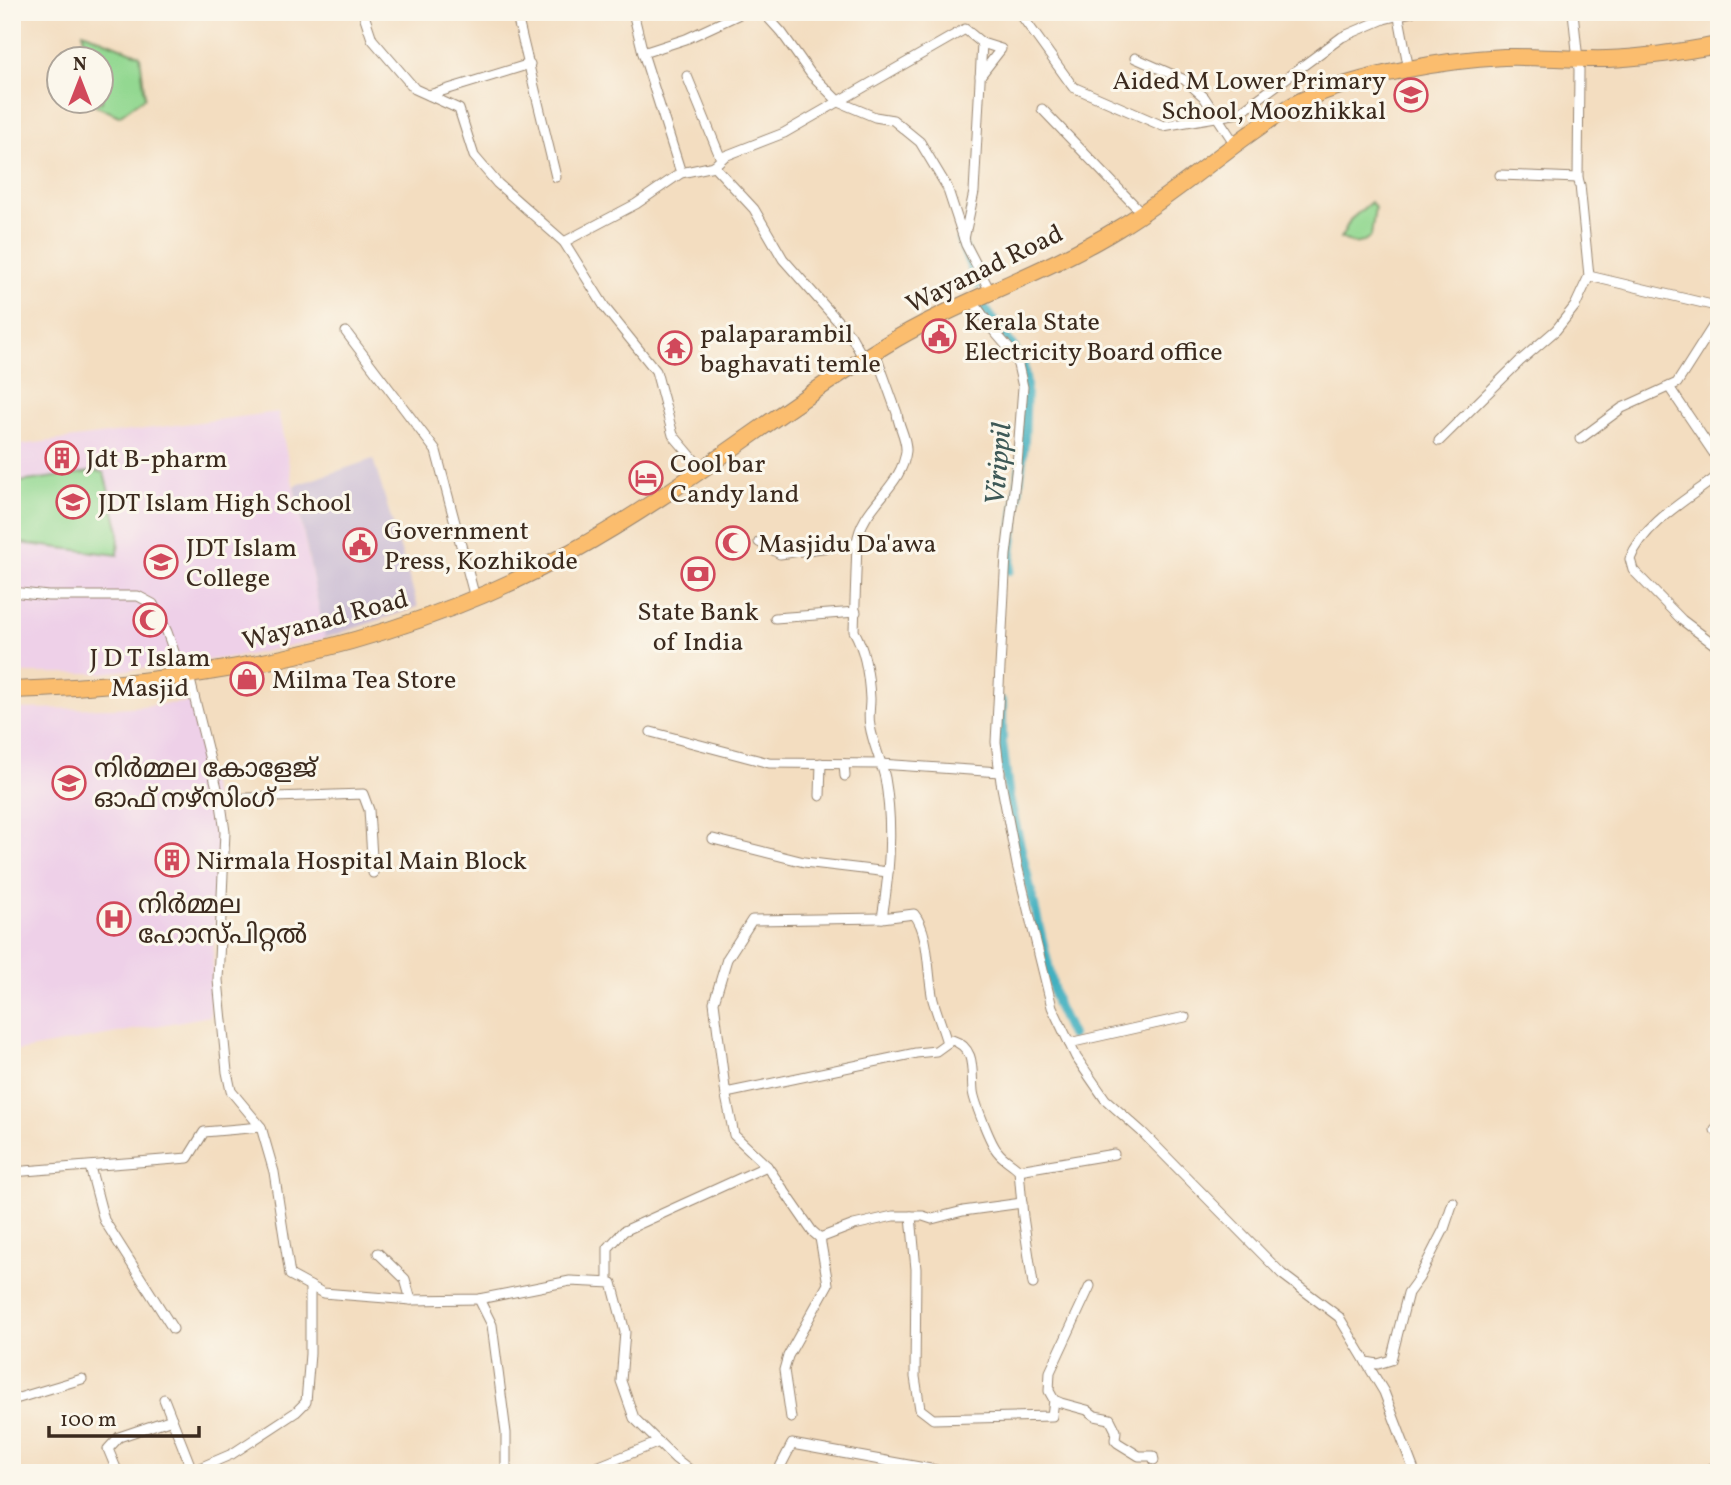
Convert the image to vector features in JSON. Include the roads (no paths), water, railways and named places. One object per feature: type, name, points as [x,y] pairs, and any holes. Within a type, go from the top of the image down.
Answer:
[{"type":"highway","name":"Wayanad Road","points":[[12,690],[79,688],[247,666],[420,620],[507,585],[573,551],[920,325],[1119,229],[1235,144],[1298,103],[1333,89],[1409,70],[1501,57],[1636,57],[1719,45]]},
{"type":"street","points":[[363,12],[372,40],[415,89],[459,109],[474,156],[497,183],[564,242],[606,309],[656,372],[673,435],[702,469]]},
{"type":"street","points":[[516,12],[556,177]]},
{"type":"street","points":[[633,12],[643,53],[681,173]]},
{"type":"street","points":[[643,53],[686,40],[744,12]]},
{"type":"street","points":[[763,12],[782,33],[811,74],[839,102],[875,117],[893,120],[920,142],[947,187],[964,239],[981,278],[990,291]]},
{"type":"street","points":[[1019,12],[1073,87],[1163,126],[1239,113],[1342,37],[1398,14],[1412,12]]},
{"type":"street","points":[[1439,441],[1520,361],[1556,330],[1575,306],[1589,276],[1578,178],[1579,71],[1573,12]]},
{"type":"street","points":[[1398,14],[1409,70]]},
{"type":"street","points":[[564,242],[636,204],[681,173],[718,163],[784,133],[965,29],[982,43],[1001,49],[980,75]]},
{"type":"street","points":[[964,239],[974,192],[982,43]]},
{"type":"street","points":[[1135,58],[1185,80],[1204,97],[1235,144]]},
{"type":"street","points":[[429,95],[530,64]]},
{"type":"street","points":[[687,76],[718,163],[754,209],[783,259],[869,356],[897,413],[906,450],[890,487],[863,519],[859,529],[854,596],[854,631],[860,642],[870,696],[869,722],[886,789],[890,828],[882,918]]},
{"type":"street","points":[[1042,109],[1141,212]]},
{"type":"street","points":[[1500,175],[1578,178]]},
{"type":"street","points":[[1589,276],[1716,306],[1719,309]]},
{"type":"street","points":[[972,300],[1012,352],[1023,387],[1003,593],[996,742],[1017,865],[1052,1007],[1069,1043],[1105,1099],[1142,1132],[1282,1274],[1339,1317],[1384,1392],[1415,1473]]},
{"type":"street","points":[[1580,439],[1622,408],[1676,383],[1719,317]]},
{"type":"street","points":[[346,332],[436,451],[475,598]]},
{"type":"street","points":[[1669,387],[1719,461]]},
{"type":"street","points":[[1719,475],[1654,525],[1635,546],[1630,559],[1633,570],[1682,620],[1719,648]]},
{"type":"street","points":[[759,542],[780,554],[857,543]]},
{"type":"street","points":[[12,592],[48,596],[138,596],[153,604],[186,676],[219,799],[225,832],[218,980],[227,1072],[231,1091],[261,1127],[274,1172],[290,1275],[323,1293],[411,1300],[479,1299],[570,1281],[612,1283],[625,1332],[621,1381],[634,1418],[694,1473]]},
{"type":"street","points":[[775,618],[856,611]]},
{"type":"street","points":[[651,732],[769,762],[880,764],[1000,772]]},
{"type":"street","points":[[820,796],[821,763]]},
{"type":"street","points":[[844,764],[845,776]]},
{"type":"street","points":[[219,799],[363,794],[369,810],[373,873]]},
{"type":"street","points":[[713,839],[804,862],[888,872]]},
{"type":"street","points":[[790,1418],[784,1370],[788,1356],[828,1284],[820,1238],[812,1231],[767,1166],[734,1135],[715,1002],[727,958],[752,920],[882,918],[914,914],[922,924],[934,1004],[947,1043]]},
{"type":"street","points":[[1069,1043],[1185,1017]]},
{"type":"street","points":[[726,1093],[936,1051],[952,1040],[957,1042],[972,1060],[973,1093],[997,1152],[1018,1170],[1033,1284]]},
{"type":"street","points":[[12,1172],[188,1158],[204,1132],[261,1127]]},
{"type":"street","points":[[1018,1170],[1114,1154]]},
{"type":"street","points":[[608,1282],[608,1248],[624,1231],[767,1166]]},
{"type":"street","points":[[90,1167],[104,1220],[173,1329]]},
{"type":"street","points":[[1366,1362],[1378,1364],[1391,1360],[1408,1293],[1419,1278],[1444,1229],[1453,1202]]},
{"type":"street","points":[[820,1238],[854,1225],[893,1216],[932,1219],[963,1211],[1022,1203]]},
{"type":"street","points":[[911,1216],[916,1269],[915,1377],[920,1409],[933,1419],[1052,1416],[1054,1400],[1049,1391],[1050,1373],[1090,1286]]},
{"type":"street","points":[[378,1253],[405,1279],[411,1300]]},
{"type":"street","points":[[164,1399],[190,1471],[232,1454],[296,1412],[306,1402],[310,1354],[310,1286]]},
{"type":"street","points":[[479,1299],[492,1325],[506,1433],[506,1473]]},
{"type":"street","points":[[12,1401],[82,1379]]},
{"type":"street","points":[[1054,1400],[1087,1410],[1095,1416],[1111,1419],[1118,1443],[1139,1456],[1153,1456],[1154,1460]]},
{"type":"street","points":[[118,1473],[108,1449],[118,1437],[172,1419]]},
{"type":"street","points":[[582,1473],[659,1442]]},
{"type":"street","points":[[774,1473],[778,1471],[792,1444],[936,1470],[936,1473]]},
{"type":"street","points":[[1701,1473],[1719,1465]]},
{"type":"waterway","points":[[961,241],[978,284]]},
{"type":"waterway","name":"Virippil","points":[[979,301],[1015,350],[1023,365],[1026,384],[1024,441],[1009,570]]},
{"type":"waterway","points":[[1002,702],[1002,743],[1009,798],[1057,1005],[1071,1035]]},
{"type":"place","name":"Aided M Lower Primary School, Moozhikkal","points":[[1411,95]]},
{"type":"place","name":"Kerala State Electricity Board office","points":[[939,336]]},
{"type":"place","name":"palaparambil baghavati temle","points":[[675,348]]},
{"type":"place","name":"Jdt B-pharm","points":[[62,458]]},
{"type":"place","name":"Cool bar Candy land","points":[[646,478]]},
{"type":"place","name":"JDT Islam High School","points":[[73,502]]},
{"type":"place","name":"Masjidu Da'awa","points":[[733,543]]},
{"type":"place","name":"Government Press, Kozhikode","points":[[360,545]]},
{"type":"place","name":"JDT Islam College","points":[[161,562]]},
{"type":"place","name":"State Bank of India","points":[[698,574]]},
{"type":"place","name":"J D T Islam Masjid","points":[[150,620]]},
{"type":"place","name":"Milma Tea Store","points":[[247,679]]},
{"type":"place","name":"നിർമ്മല കോളേജ് ഓഫ് നഴ്സിംഗ്","points":[[69,783]]},
{"type":"place","name":"Nirmala Hospital Main Block","points":[[172,860]]},
{"type":"place","name":"നിർമ്മല ഹോസ്പിറ്റൽ","points":[[114,919]]}]
